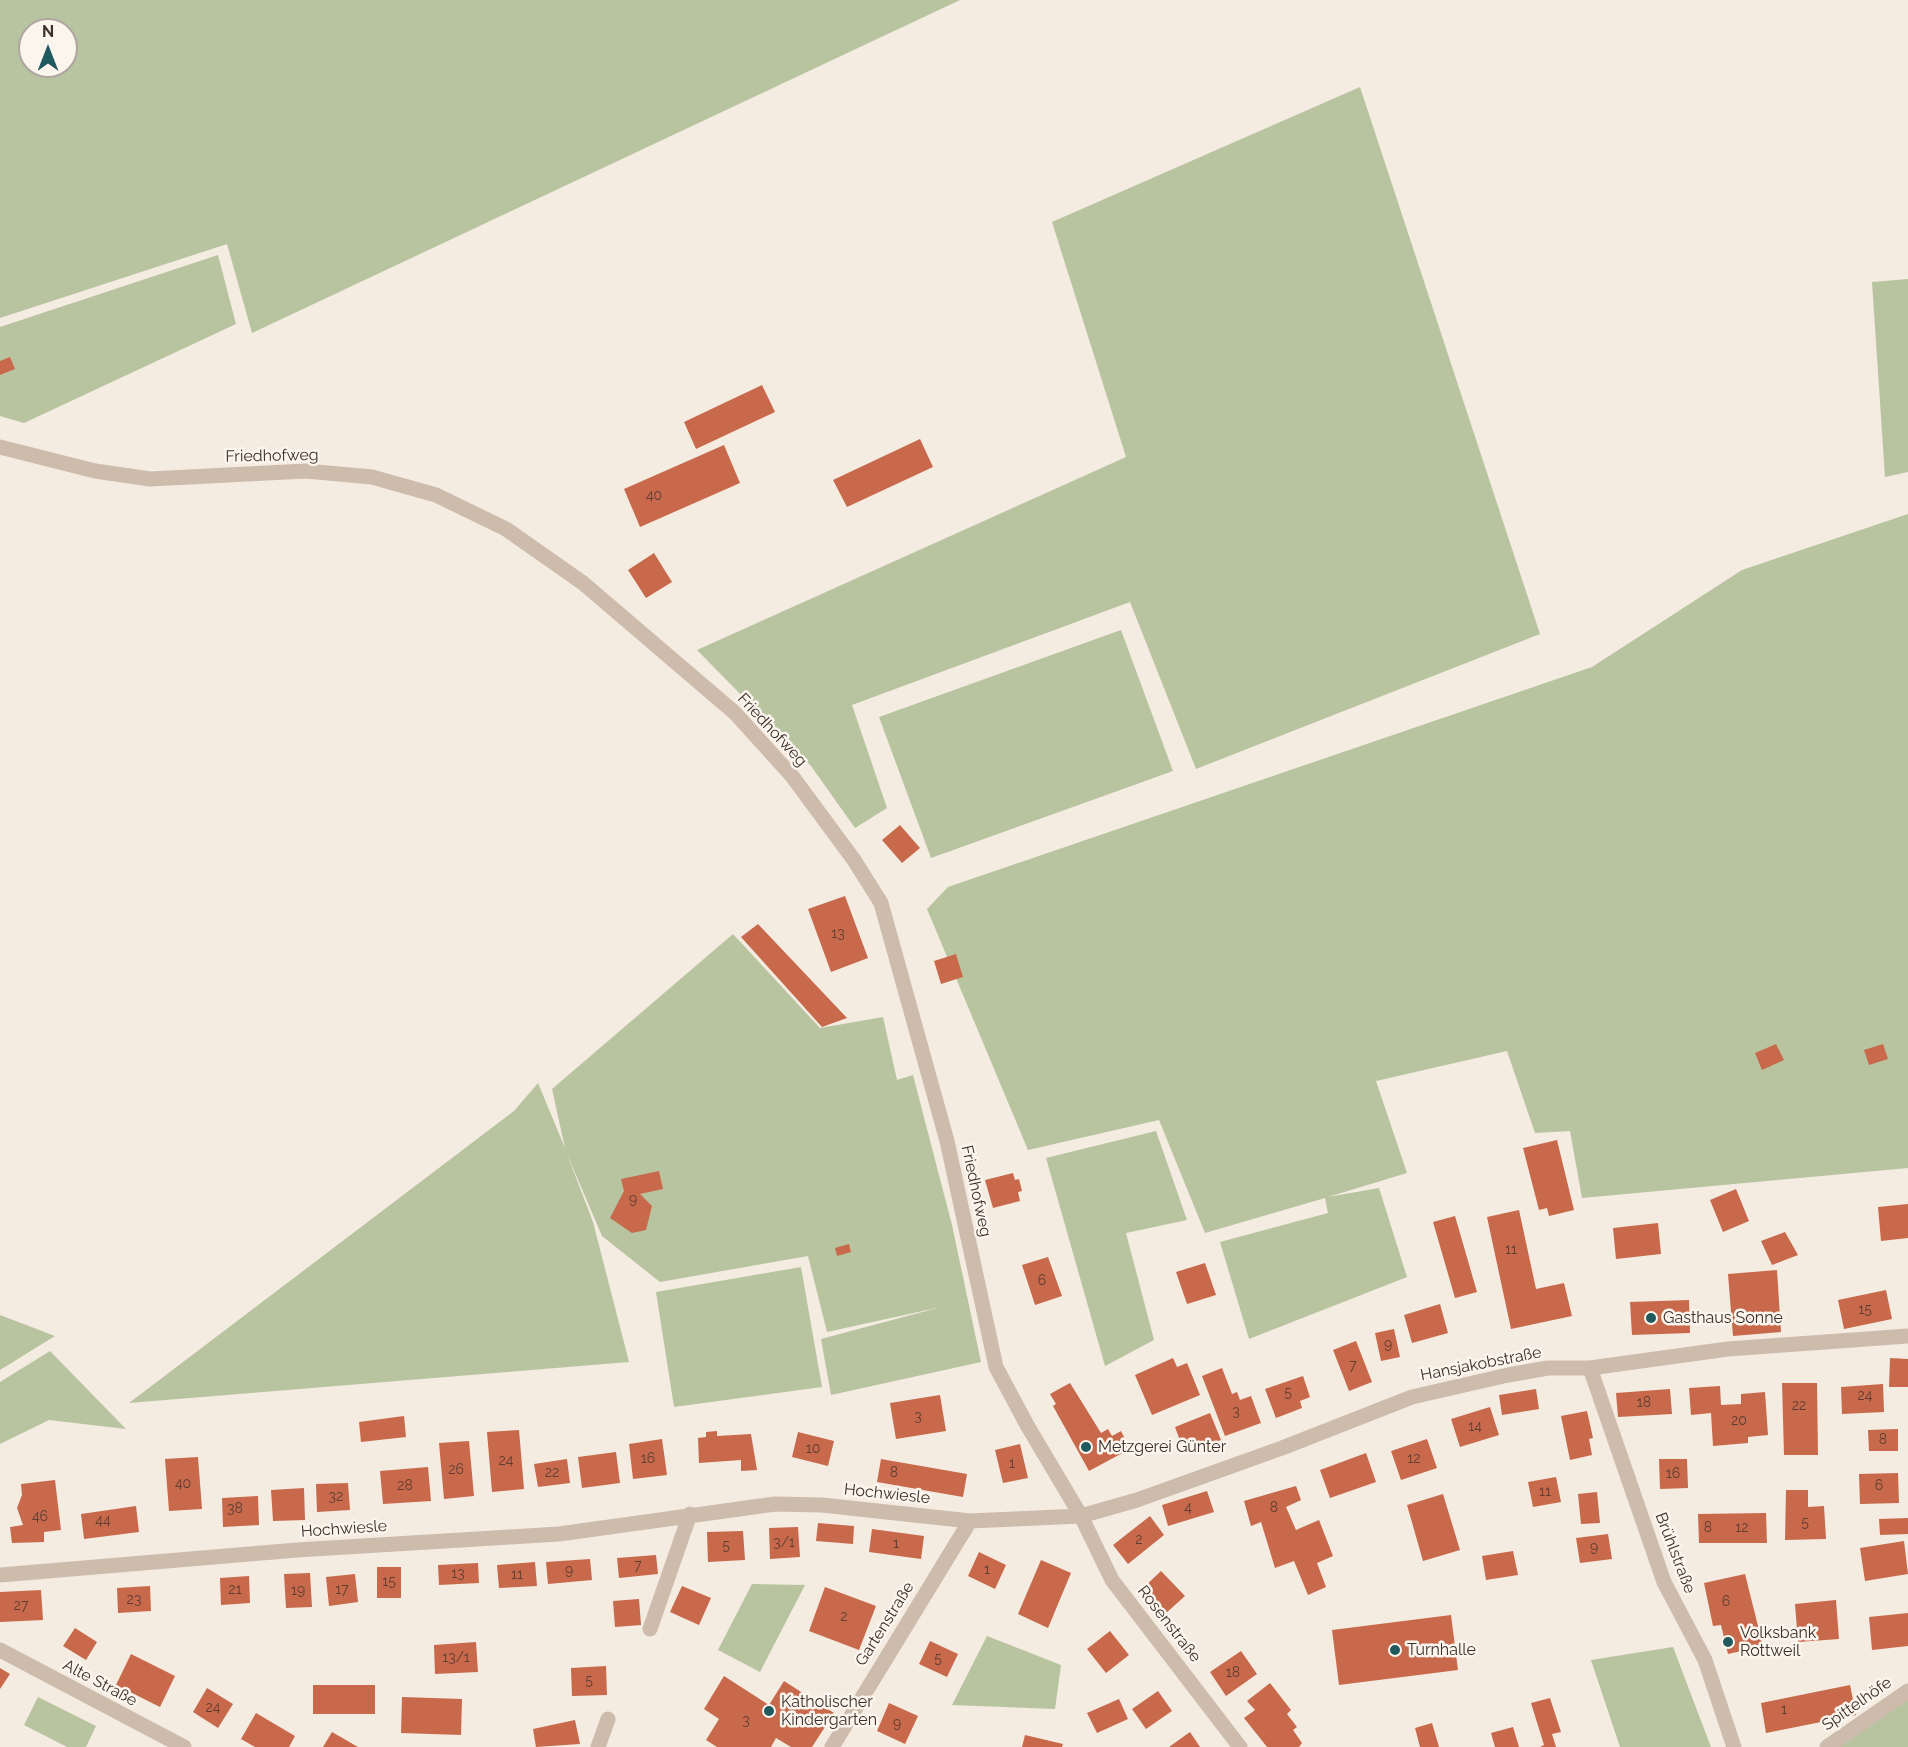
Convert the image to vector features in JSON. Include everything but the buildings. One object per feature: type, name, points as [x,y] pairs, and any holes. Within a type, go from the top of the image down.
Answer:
[{"type":"street","name":"Friedhofweg","points":[[0,447],[94,471],[150,478],[306,471],[372,477],[436,495],[506,529],[583,583],[735,713],[792,776],[854,860],[880,903],[947,1141],[996,1367],[1027,1425],[1081,1516]]},
{"type":"street","name":"Hansjakobstraße","points":[[1081,1516],[1137,1500],[1282,1448],[1412,1397],[1548,1368],[1590,1368],[1728,1349],[1908,1336]]},
{"type":"street","name":"Brühlstraße","points":[[1590,1368],[1664,1582],[1705,1660],[1734,1747]]},
{"type":"street","name":"Hochwiesle","points":[[0,1575],[297,1550],[559,1534],[775,1504],[822,1505],[970,1521],[1081,1516]]},
{"type":"street","points":[[650,1629],[690,1514]]},
{"type":"street","name":"Rosenstraße","points":[[1081,1516],[1112,1580],[1240,1747]]},
{"type":"street","name":"Gartenstraße","points":[[832,1747],[970,1521]]},
{"type":"street","name":"Alte Straße","points":[[0,1650],[184,1747]]},
{"type":"street","name":"Spittelhöfe","points":[[1827,1747],[1908,1691]]},
{"type":"street","points":[[598,1747],[608,1719]]},
{"type":"green space","points":[[0,0],[960,0],[252,333],[227,244],[0,318]]},
{"type":"green space","points":[[1360,87],[1540,634],[1196,769],[1130,602],[852,705],[887,808],[855,828],[811,766],[697,650],[1126,457],[1052,222]]},
{"type":"green space","points":[[218,255],[236,324],[24,423],[0,416],[0,327]]},
{"type":"green space","points":[[1908,279],[1908,472],[1885,477],[1872,282]]},
{"type":"green space","points":[[1908,514],[1908,1168],[1582,1198],[1570,1131],[1535,1133],[1507,1051],[1376,1081],[1407,1173],[1328,1197],[1379,1188],[1407,1277],[1249,1339],[1220,1242],[1328,1213],[1325,1198],[1205,1233],[1159,1120],[1028,1150],[927,909],[948,887],[1592,667],[1742,570]]},
{"type":"green space","points":[[1121,630],[1173,771],[931,858],[879,717]]},
{"type":"green space","points":[[733,934],[820,1028],[883,1017],[897,1080],[913,1075],[952,1225],[981,1362],[831,1395],[821,1339],[941,1307],[827,1332],[808,1256],[660,1282],[602,1236],[567,1154],[593,1222],[629,1362],[129,1403],[514,1111],[538,1083],[565,1148],[552,1089]]},
{"type":"green space","points":[[1156,1131],[1187,1220],[1126,1233],[1154,1340],[1105,1366],[1046,1158]]},
{"type":"green space","points":[[801,1267],[822,1387],[674,1407],[656,1292]]},
{"type":"green space","points":[[0,1315],[55,1336],[0,1370]]},
{"type":"green space","points":[[50,1351],[126,1429],[49,1420],[0,1444],[0,1382]]},
{"type":"green space","points":[[752,1584],[805,1585],[760,1672],[718,1650]]},
{"type":"green space","points":[[987,1636],[1061,1665],[1055,1709],[952,1705]]},
{"type":"green space","points":[[1673,1647],[1711,1747],[1620,1747],[1591,1660]]},
{"type":"green space","points":[[1908,1692],[1908,1747],[1827,1747]]},
{"type":"green space","points":[[38,1697],[96,1726],[86,1747],[67,1747],[24,1725]]},
{"type":"place","name":"Gasthaus Sonne","points":[[1651,1318]]},
{"type":"place","name":"Metzgerei Günter","points":[[1086,1447]]},
{"type":"place","name":"Volksbank Rottweil","points":[[1728,1642]]},
{"type":"place","name":"Turnhalle","points":[[1395,1650]]},
{"type":"place","name":"Katholischer Kindergarten","points":[[769,1711]]}]
